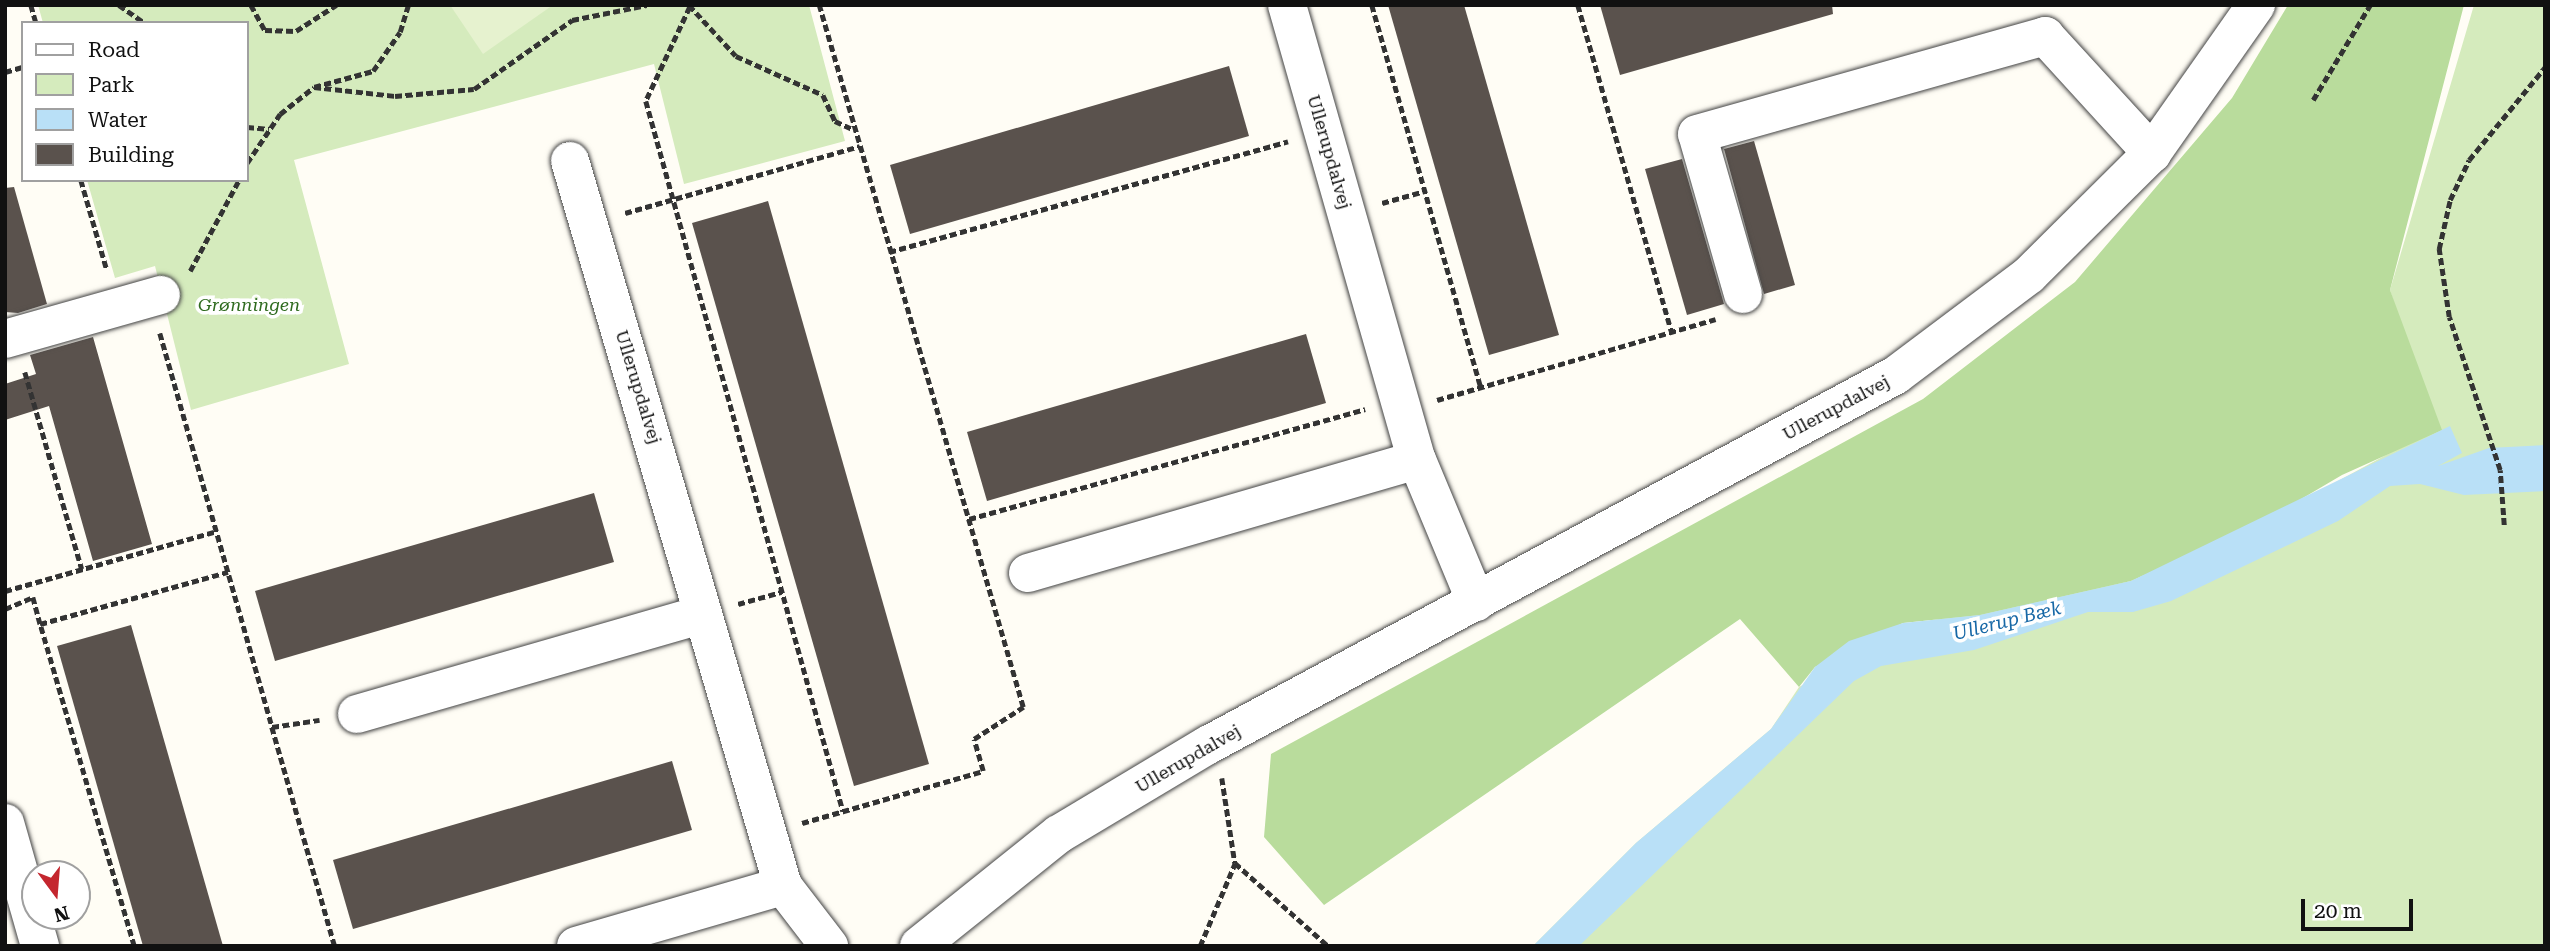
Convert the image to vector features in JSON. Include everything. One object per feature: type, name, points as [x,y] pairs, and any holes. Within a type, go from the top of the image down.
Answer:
[{"type":"street","name":"Ullerupdalvej","points":[[1287,5],[1417,460],[1476,602]]},
{"type":"street","name":"Ullerupdalvej","points":[[919,946],[1059,834],[1208,746],[1896,375],[2029,275],[2152,153],[2256,5]]},
{"type":"street","points":[[1743,294],[1697,134],[2046,36],[2152,153]]},
{"type":"street","name":"Ullerupdalvej","points":[[570,161],[783,886],[829,946]]},
{"type":"street","points":[[10,337],[143,301]]},
{"type":"street","points":[[1028,573],[1417,460]]},
{"type":"street","points":[[357,714],[703,614]]},
{"type":"street","points":[[5,823],[40,946]]},
{"type":"street","points":[[576,946],[783,886]]},
{"type":"path","points":[[119,5],[142,21]]},
{"type":"path","points":[[251,5],[265,30],[296,30],[337,5]]},
{"type":"path","points":[[248,162],[270,129],[314,87],[373,71],[400,32],[408,5]]},
{"type":"path","points":[[314,87],[395,96],[474,89],[572,20],[648,5]]},
{"type":"path","points":[[767,833],[983,771],[974,739],[1023,707],[819,5]]},
{"type":"path","points":[[1372,5],[1481,387]]},
{"type":"path","points":[[969,519],[1401,404],[1481,387],[1672,332],[1578,5]]},
{"type":"path","points":[[2313,100],[2370,5]]},
{"type":"path","points":[[843,811],[671,199],[646,101],[690,6],[736,56],[823,95],[835,121],[855,131]]},
{"type":"path","points":[[2504,525],[2495,447],[2444,300],[2441,237],[2469,160],[2545,67]]},
{"type":"path","points":[[248,127],[270,129]]},
{"type":"path","points":[[889,252],[1323,131]]},
{"type":"path","points":[[588,223],[860,145]]},
{"type":"path","points":[[82,182],[143,301],[217,531],[335,946]]},
{"type":"path","points":[[143,301],[201,260],[238,182]]},
{"type":"path","points":[[10,337],[82,569]]},
{"type":"path","points":[[5,591],[217,531]]},
{"type":"path","points":[[40,624],[228,572]]},
{"type":"path","points":[[5,609],[33,597],[134,946]]},
{"type":"path","points":[[272,727],[357,714]]},
{"type":"path","points":[[1200,946],[1235,863],[1229,794],[1208,746]]},
{"type":"path","points":[[1235,863],[1328,946]]},
{"type":"green space","name":"Grønningen","points":[[38,5],[809,5],[845,141],[684,184],[654,64],[294,160],[349,364],[191,410],[155,266],[115,278],[88,182],[248,182],[248,21],[42,21]]},
{"type":"green space","points":[[450,5],[553,5],[483,54]]},
{"type":"green space","points":[[2288,5],[2464,5],[2390,290],[2442,430],[2342,475],[2259,524],[2131,581],[1980,615],[1903,623],[1815,667],[1799,687],[1740,619],[1324,905],[1264,837],[1271,754],[1923,399],[2075,282],[2232,98]]},
{"type":"green space","points":[[2474,5],[2545,5],[2545,946],[1533,946],[1636,843],[1771,729],[1799,687],[1918,623],[2131,581],[2259,524],[2408,443],[2411,358],[2390,290]]},
{"type":"water","name":"Ullerup Bæk","points":[[2450,426],[2462,453],[2438,466],[2489,448],[2545,445],[2545,491],[2464,495],[2420,484],[2390,486],[2338,521],[2171,601],[2133,612],[2088,612],[1974,650],[1881,666],[1854,681],[1579,946],[1533,946],[1636,843],[1771,729],[1815,667],[1849,641],[1903,623],[1980,615],[2131,581]]},
{"type":"building","points":[[1388,5],[1464,5],[1559,335],[1489,355]]},
{"type":"building","points":[[1600,5],[1832,5],[1833,14],[1620,75]]},
{"type":"building","points":[[1229,66],[1249,136],[910,234],[890,165]]},
{"type":"building","points":[[1754,141],[1795,285],[1764,294],[1724,149]]},
{"type":"building","points":[[1682,159],[1724,304],[1687,315],[1645,169]]},
{"type":"building","points":[[14,187],[47,304],[18,313],[5,312],[5,188]]},
{"type":"building","points":[[768,201],[929,764],[854,786],[692,223]]},
{"type":"building","points":[[1306,334],[1326,403],[987,501],[967,432]]},
{"type":"building","points":[[93,337],[152,544],[93,561],[49,406],[5,420],[5,384],[36,374],[30,355]]},
{"type":"building","points":[[594,493],[614,562],[275,661],[255,591]]},
{"type":"building","points":[[131,625],[223,946],[143,946],[57,646]]},
{"type":"building","points":[[672,761],[692,830],[353,929],[333,860]]}]
